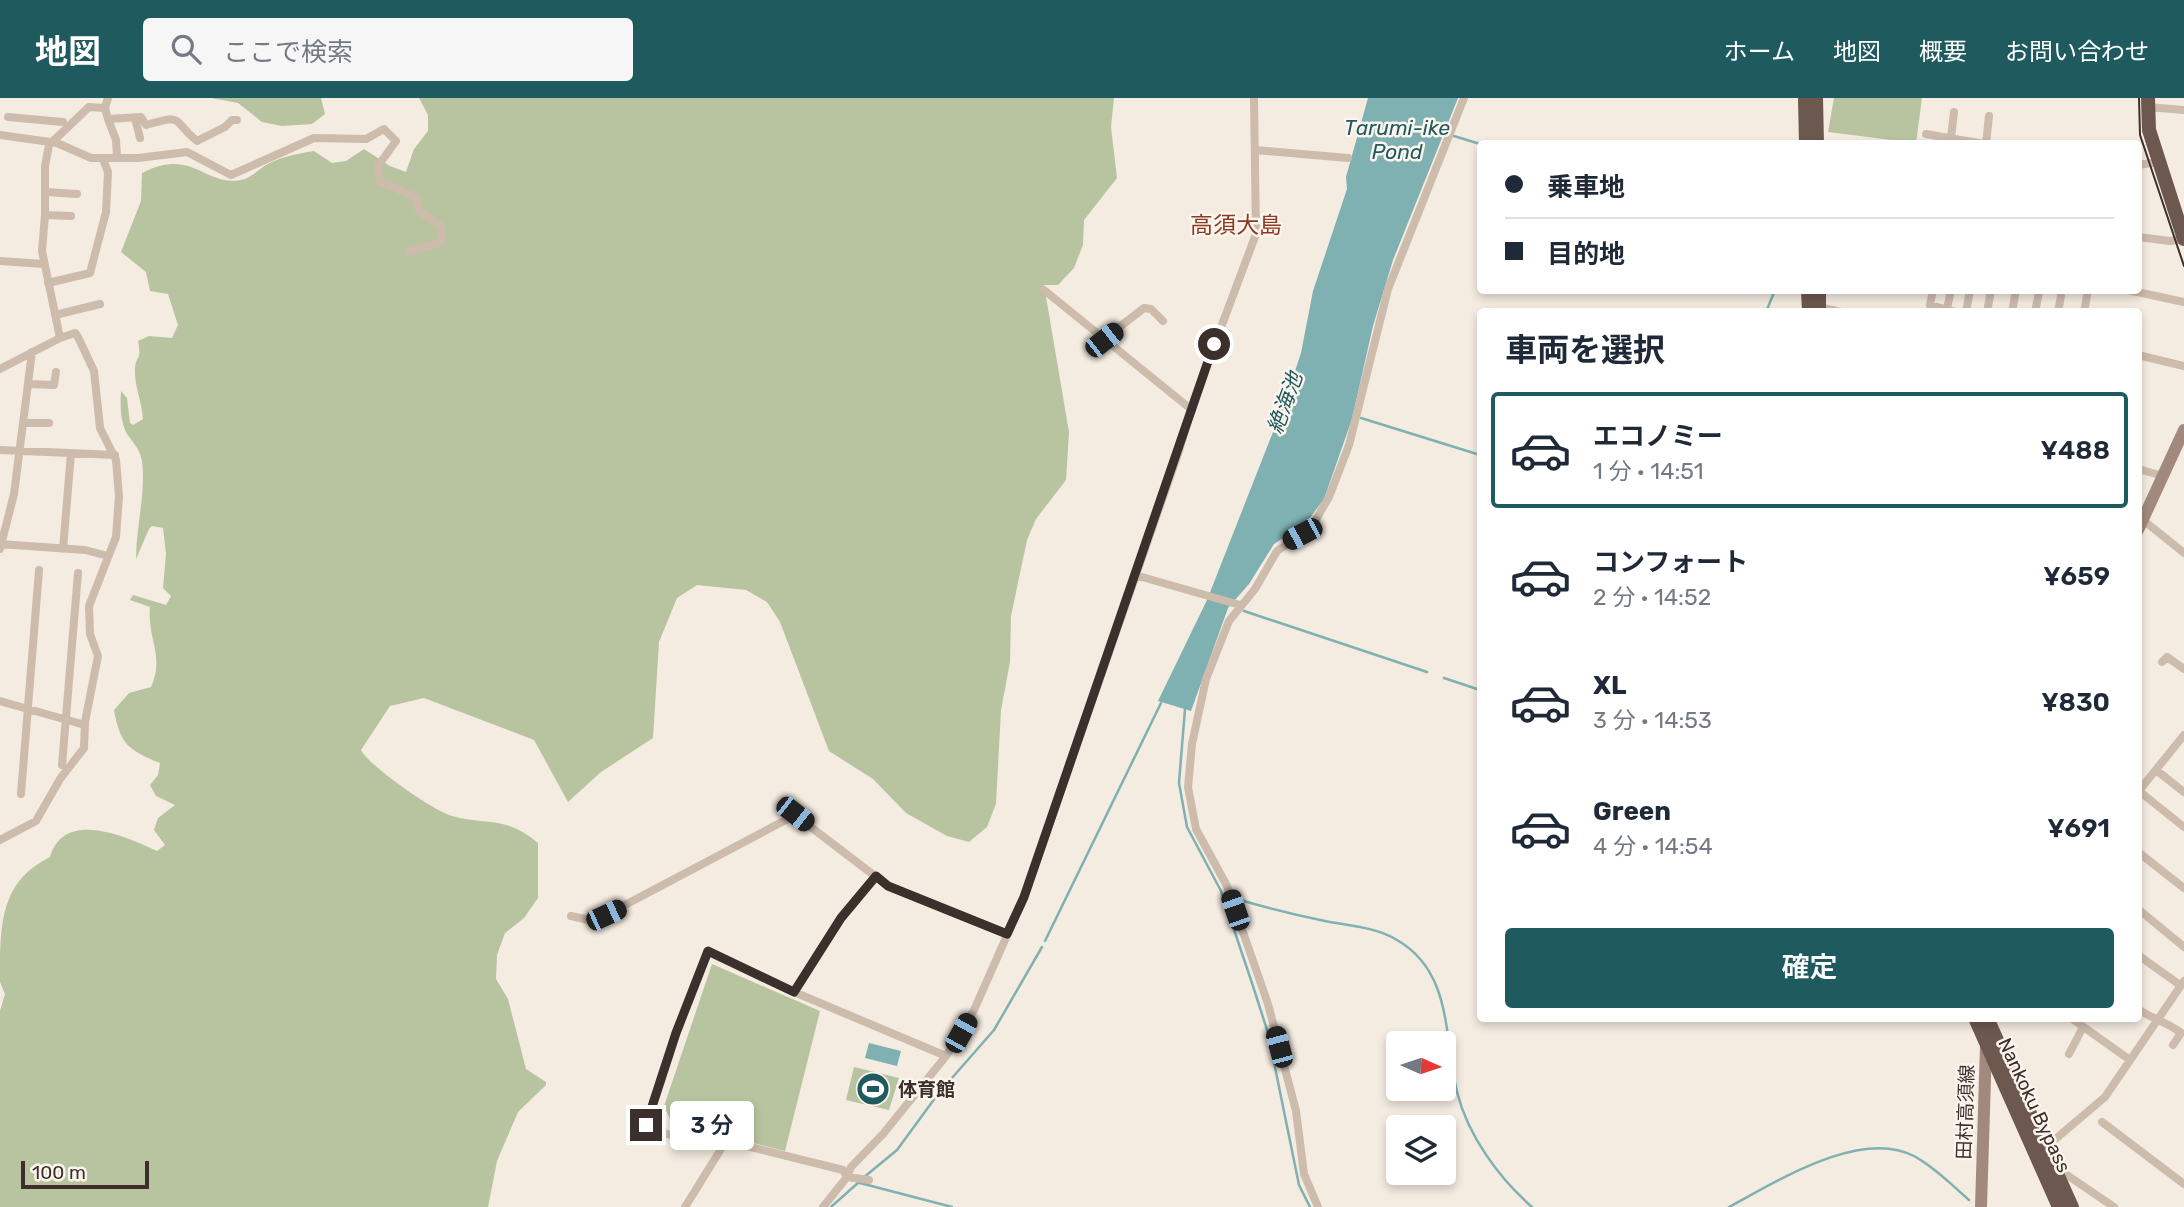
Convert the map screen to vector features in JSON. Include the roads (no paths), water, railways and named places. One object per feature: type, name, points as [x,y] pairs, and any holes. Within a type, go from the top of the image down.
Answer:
[{"type":"highway","points":[[1805,98],[1806,140]]},
{"type":"highway","points":[[1816,98],[1816,140]]},
{"type":"highway","points":[[2147,103],[2149,130],[2158,162],[2180,211],[2184,239]]},
{"type":"highway","name":"Nankoku Bypass","points":[[1977,1022],[2060,1207]]},
{"type":"highway","name":"Nankoku Bypass","points":[[1989,1022],[2072,1207]]},
{"type":"main road","points":[[2142,523],[2184,430]]},
{"type":"main road","name":"田村高須線","points":[[1981,1207],[1987,1022]]},
{"type":"street","points":[[108,98],[105,107],[116,140],[117,156]]},
{"type":"street","points":[[823,1207],[847,1177],[850,1167],[883,1134],[946,1056],[974,1010],[1024,897],[1192,410],[1256,234],[1254,98]]},
{"type":"street","points":[[1318,1207],[1304,1174],[1296,1111],[1268,1004],[1227,886],[1196,829],[1188,787],[1192,744],[1206,679],[1229,621],[1239,603],[1255,589],[1277,551],[1311,528],[1329,497],[1349,445],[1388,289],[1464,98]]},
{"type":"street","points":[[2147,103],[2184,110]]},
{"type":"street","points":[[60,338],[41,245],[46,215],[44,166],[52,142],[89,107],[105,107]]},
{"type":"street","points":[[1951,138],[1954,112]]},
{"type":"street","points":[[1986,140],[1989,116]]},
{"type":"street","points":[[8,117],[63,122]]},
{"type":"street","points":[[135,118],[140,138]]},
{"type":"street","points":[[108,119],[142,118],[146,125],[166,118],[179,121],[197,141],[225,127],[232,120],[237,120]]},
{"type":"street","points":[[0,135],[52,142],[79,155],[103,159],[187,152],[217,169],[236,175],[314,138],[366,139],[384,129],[396,141],[378,166],[380,183],[416,197],[419,211],[441,226],[441,242],[409,252]]},
{"type":"street","points":[[1926,134],[1962,140]]},
{"type":"street","points":[[1255,150],[1308,152],[1348,158]]},
{"type":"street","points":[[48,283],[90,273],[106,212],[108,172],[103,159]]},
{"type":"street","points":[[2142,164],[2158,162]]},
{"type":"street","points":[[46,192],[77,194]]},
{"type":"street","points":[[46,215],[71,216]]},
{"type":"street","points":[[2142,238],[2170,241],[2184,239]]},
{"type":"street","points":[[0,261],[44,264]]},
{"type":"street","points":[[1044,290],[1192,410]]},
{"type":"street","points":[[2142,293],[2184,302]]},
{"type":"street","points":[[1932,294],[1930,305],[1943,308]]},
{"type":"street","points":[[2059,308],[2062,296]]},
{"type":"street","points":[[55,315],[100,304]]},
{"type":"street","points":[[1104,340],[1144,308],[1151,309],[1163,321]]},
{"type":"street","points":[[0,369],[75,333],[85,347],[95,375],[100,428],[115,455],[118,517],[108,556],[90,603],[90,634],[97,648],[98,659],[85,725],[83,751],[60,779],[40,817],[26,829],[0,840]]},
{"type":"street","points":[[0,549],[14,499],[32,352]]},
{"type":"street","points":[[2142,356],[2184,366]]},
{"type":"street","points":[[29,384],[54,385],[56,372]]},
{"type":"street","points":[[25,423],[49,423]]},
{"type":"street","points":[[0,450],[115,455]]},
{"type":"street","points":[[63,549],[71,453]]},
{"type":"street","points":[[2142,470],[2163,476]]},
{"type":"street","points":[[2142,526],[2184,553]]},
{"type":"street","points":[[0,544],[108,556]]},
{"type":"street","points":[[21,794],[39,570]]},
{"type":"street","points":[[62,765],[78,573]]},
{"type":"street","points":[[1135,575],[1239,603]]},
{"type":"street","points":[[2162,662],[2167,657],[2184,669]]},
{"type":"street","points":[[0,701],[85,725]]},
{"type":"street","points":[[2142,787],[2184,735]]},
{"type":"street","points":[[2156,770],[2184,792]]},
{"type":"street","points":[[2142,793],[2184,827]]},
{"type":"street","points":[[571,916],[589,920],[606,915],[795,814],[888,886],[1007,934]]},
{"type":"street","points":[[2142,855],[2184,888]]},
{"type":"street","points":[[794,992],[841,918],[876,876]]},
{"type":"street","points":[[2142,912],[2184,947]]},
{"type":"street","points":[[720,1147],[651,1130],[646,1125],[708,951],[794,992],[946,1056]]},
{"type":"street","points":[[2046,1147],[2105,1097],[2182,983],[2142,958]]},
{"type":"street","points":[[2142,1011],[2165,1020],[2181,1033],[2173,1045]]},
{"type":"street","points":[[2076,1022],[2130,1060]]},
{"type":"street","points":[[2069,1054],[2083,1027]]},
{"type":"street","points":[[2102,1122],[2184,1184]]},
{"type":"street","points":[[685,1207],[726,1141],[844,1170],[847,1177]]},
{"type":"street","points":[[2059,1177],[2067,1175],[2114,1207]]},
{"type":"street","points":[[847,1177],[869,1180]]},
{"type":"water","name":"Tarumi-ike Pond","points":[[1368,98],[1458,98],[1393,260],[1373,326],[1352,419],[1324,499],[1306,523],[1274,544],[1249,584],[1228,608],[1191,711],[1158,701],[1207,600],[1284,404],[1301,353],[1313,291],[1347,189],[1346,177]]},
{"type":"water","points":[[869,1043],[901,1051],[897,1066],[865,1058]]},
{"type":"waterway","points":[[1454,136],[1477,143]]},
{"type":"waterway","points":[[1768,308],[1773,294]]},
{"type":"waterway","points":[[1361,418],[1477,454]]},
{"type":"waterway","points":[[1244,611],[1427,672]]},
{"type":"waterway","points":[[1444,678],[1477,689]]},
{"type":"waterway","points":[[1045,941],[1161,703]]},
{"type":"waterway","points":[[1185,709],[1179,783],[1187,827],[1221,891],[1253,986],[1268,1033],[1299,1185],[1310,1207]]},
{"type":"waterway","points":[[1237,899],[1292,914],[1380,932],[1397,940],[1415,954],[1428,970],[1437,988],[1443,1008],[1457,1092],[1469,1124],[1486,1155],[1532,1207]]},
{"type":"waterway","points":[[863,1178],[897,1150],[938,1094],[994,1030],[1042,947]]},
{"type":"waterway","points":[[1729,1207],[1794,1172],[1844,1153],[1869,1149],[1892,1149],[1914,1156],[1969,1200]]},
{"type":"waterway","points":[[831,1207],[859,1182]]},
{"type":"waterway","points":[[860,1183],[952,1207]]},
{"type":"tram line","points":[[2139,98],[2142,140]]},
{"type":"tram line","points":[[2142,141],[2184,266]]},
{"type":"place","name":"体育館","points":[[873,1089]]},
{"type":"district","name":"高須大島","points":[[1236,225]]},
{"type":"water label","name":"絶海池","points":[[1285,403]]}]
